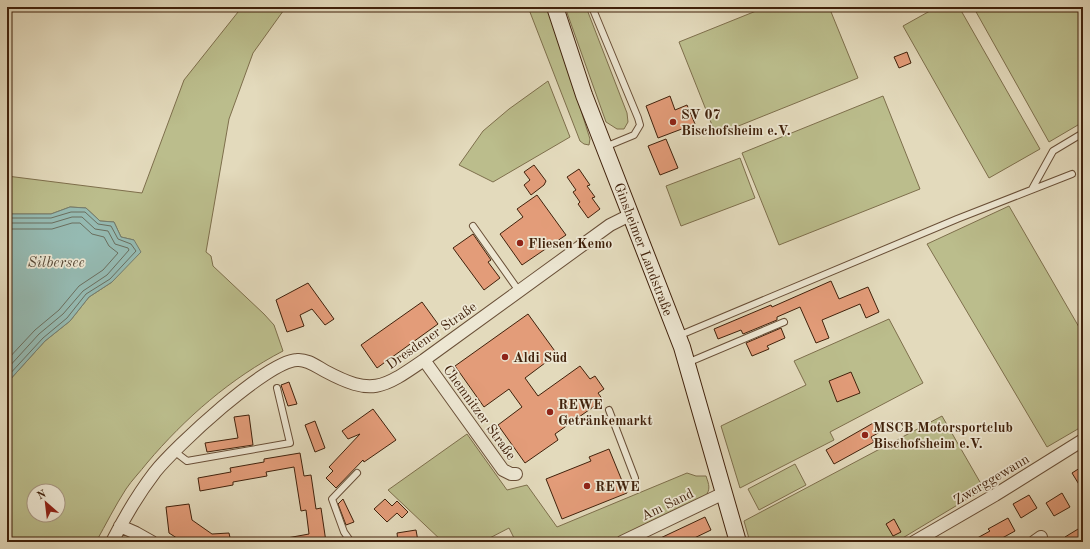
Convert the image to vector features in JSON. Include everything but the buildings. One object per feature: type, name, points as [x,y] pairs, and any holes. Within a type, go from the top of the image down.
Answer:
[{"type":"main road","name":"Ginsheimer Landstraße","points":[[555,7],[584,94],[678,336],[738,542]]},
{"type":"street","name":"Dresdener Straße","points":[[112,542],[120,526],[155,472],[195,430],[259,378],[280,366],[294,360],[298,360],[310,363],[358,385],[377,387],[386,384],[424,360],[610,225],[630,215]]},
{"type":"street","name":"Chemnitzer Straße","points":[[424,360],[503,470],[511,474],[516,474]]},
{"type":"street","name":"Zwerggewann","points":[[914,542],[995,495],[1083,440]]},
{"type":"street","name":"Am Sand","points":[[622,542],[724,493]]},
{"type":"street","points":[[120,526],[152,542]]},
{"type":"lane","points":[[592,7],[640,125],[634,135],[604,147]]},
{"type":"lane","points":[[1032,189],[1053,151],[1083,133]]},
{"type":"lane","points":[[678,336],[1032,189],[1072,174]]},
{"type":"lane","points":[[473,226],[519,291]]},
{"type":"lane","points":[[687,363],[784,322]]},
{"type":"lane","points":[[174,451],[187,461],[290,443],[277,388]]},
{"type":"lane","points":[[609,410],[635,478]]},
{"type":"lane","points":[[351,542],[344,532],[332,499],[357,473]]},
{"type":"green space","points":[[242,7],[286,7],[253,53],[229,119],[206,252],[211,256],[213,266],[274,325],[283,351],[227,386],[177,430],[128,486],[96,542],[7,542],[7,383],[45,341],[70,321],[89,297],[112,282],[134,240],[121,237],[114,222],[100,221],[86,208],[70,207],[51,214],[7,214],[7,176],[142,193],[184,80]]},
{"type":"green space","points":[[528,7],[550,7],[590,139],[589,145],[580,141]]},
{"type":"green space","points":[[565,7],[586,7],[627,113],[628,122],[624,129],[617,129],[606,122]]},
{"type":"green space","points":[[766,7],[829,7],[858,78],[716,135],[679,42]]},
{"type":"green space","points":[[937,7],[959,7],[1040,149],[989,178],[903,26]]},
{"type":"green space","points":[[981,7],[1083,7],[1083,122],[1049,142],[975,10]]},
{"type":"green space","points":[[548,81],[570,137],[493,182],[459,165],[483,131],[509,109]]},
{"type":"green space","points":[[883,96],[920,189],[779,245],[742,153]]},
{"type":"green space","points":[[740,158],[755,198],[681,226],[666,186]]},
{"type":"green space","points":[[1009,206],[1083,334],[1083,426],[1047,447],[927,244]]},
{"type":"green space","points":[[889,319],[923,383],[830,432],[834,440],[740,488],[721,426],[806,385],[794,361]]},
{"type":"green space","points":[[942,416],[984,489],[896,542],[750,542],[744,521]]},
{"type":"green space","points":[[467,434],[507,490],[527,485],[557,527],[687,473],[696,476],[706,476],[709,489],[705,497],[611,542],[516,542],[509,528],[482,542],[443,542],[388,490]]},
{"type":"green space","points":[[795,464],[806,485],[759,510],[748,489]]},
{"type":"water","name":"Silbersee","points":[[70,207],[86,208],[100,221],[114,222],[121,237],[134,240],[141,252],[112,282],[89,297],[70,321],[45,341],[7,383],[7,214],[51,214]]},
{"type":"place","name":"SV 07 Bischofsheim e.V.","points":[[673,122]]},
{"type":"place","name":"Fliesen Kemo","points":[[520,243]]},
{"type":"place","name":"Aldi Süd","points":[[505,357]]},
{"type":"place","name":"REWE Getränkemarkt","points":[[550,412]]},
{"type":"place","name":"MSCB Motorsportclub Bischofsheim e.V.","points":[[865,435]]},
{"type":"place","name":"REWE","points":[[587,486]]}]
